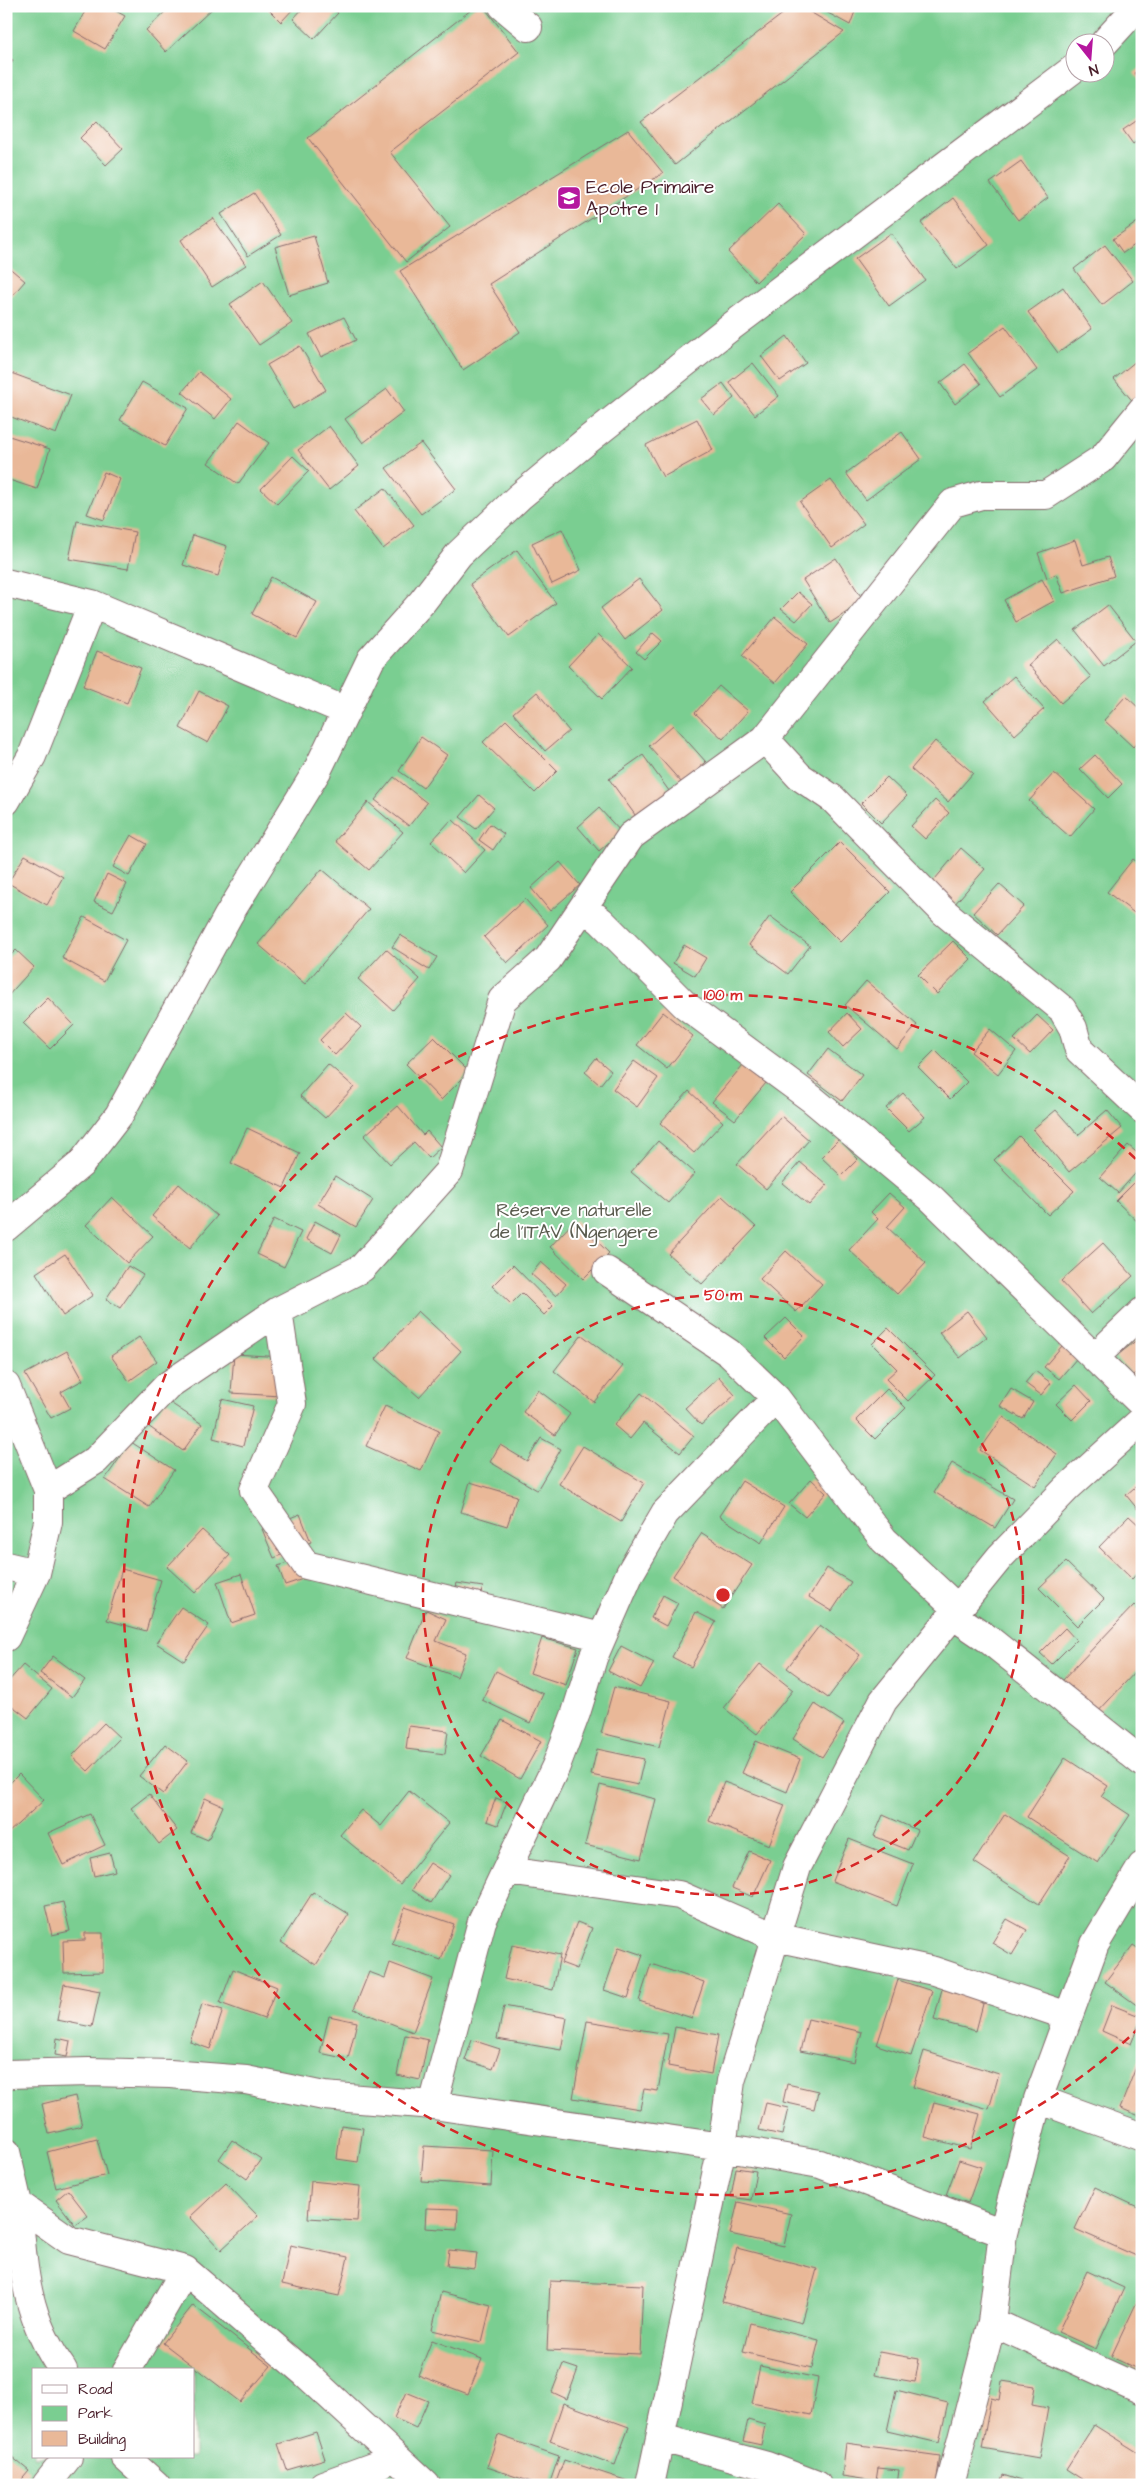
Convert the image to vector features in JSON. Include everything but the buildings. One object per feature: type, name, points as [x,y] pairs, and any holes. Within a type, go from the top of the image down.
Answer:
[{"type":"street","points":[[503,6],[528,27]]},
{"type":"street","points":[[1114,32],[1138,6]]},
{"type":"street","points":[[6,1227],[81,1164],[119,1115],[228,916],[317,771],[371,658],[422,602],[459,554],[519,497],[589,438],[728,329],[1066,75]]},
{"type":"street","points":[[48,1490],[96,1460],[167,1386],[278,1311],[362,1268],[449,1171],[502,1000],[548,959],[600,921],[631,836],[764,739],[953,502],[981,495],[1046,495],[1103,458],[1142,410]]},
{"type":"street","points":[[6,583],[92,604],[346,711]]},
{"type":"street","points":[[6,801],[32,756],[92,604]]},
{"type":"street","points":[[764,739],[799,776],[833,799],[944,912],[1062,1009],[1073,1028],[1079,1050],[1142,1109]]},
{"type":"street","points":[[600,921],[684,1005],[812,1098],[931,1198],[1142,1404]]},
{"type":"street","points":[[608,1271],[729,1353],[776,1398],[884,1540],[957,1613],[988,1640],[1142,1762]]},
{"type":"street","points":[[278,1311],[292,1404],[254,1490],[306,1565],[602,1637]]},
{"type":"street","points":[[1095,1357],[1142,1312]]},
{"type":"street","points":[[6,1386],[48,1490],[48,1522],[36,1573],[6,1637]]},
{"type":"street","points":[[433,2105],[482,1921],[556,1766],[576,1713],[593,1658],[630,1573],[665,1513],[776,1398]]},
{"type":"street","points":[[650,2485],[722,2147],[731,2081],[797,1867],[883,1702],[1000,1558],[1067,1488],[1142,1420]]},
{"type":"street","points":[[6,1566],[36,1573]]},
{"type":"street","points":[[950,2485],[992,2322],[1003,2233],[1038,2099],[1095,1944],[1142,1866]]},
{"type":"street","points":[[507,1871],[679,1895],[775,1937],[934,1971],[1068,2016]]},
{"type":"street","points":[[6,2074],[89,2072],[179,2075],[246,2080],[324,2096],[433,2105],[722,2147],[820,2164],[1003,2233]]},
{"type":"street","points":[[1038,2099],[1142,2137]]},
{"type":"street","points":[[6,2152],[18,2204],[23,2266],[33,2316],[50,2351],[62,2368]]},
{"type":"street","points":[[18,2204],[70,2240],[185,2270],[305,2373],[426,2485]]},
{"type":"street","points":[[128,2368],[185,2270]]},
{"type":"street","points":[[992,2322],[1142,2390]]},
{"type":"street","points":[[661,2438],[767,2466],[817,2485]]},
{"type":"street","points":[[323,2485],[378,2465],[394,2455]]},
{"type":"street","points":[[46,2485],[67,2458]]},
{"type":"street","points":[[126,2458],[156,2485]]},
{"type":"green space","name":"Réserve naturelle de l'ITAV (Ngengere","points":[[6,6],[1142,6],[1142,2485],[6,2485]]},
{"type":"place","name":"Ecole Primaire Apotre 1","points":[[569,198]]}]
